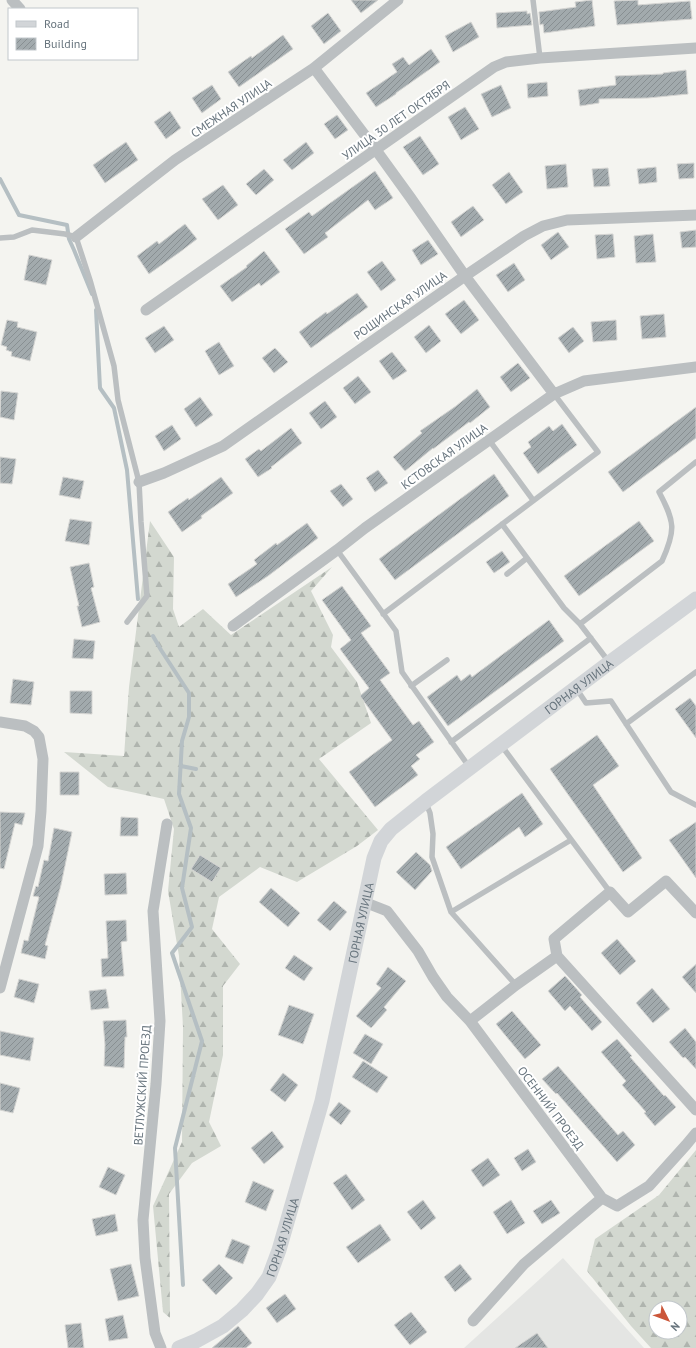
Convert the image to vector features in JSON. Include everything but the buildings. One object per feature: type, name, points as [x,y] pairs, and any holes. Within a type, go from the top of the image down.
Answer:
[{"type":"main road","name":"ГОРНАЯ УЛИЦА","points":[[179,1348],[196,1341],[223,1326],[242,1310],[257,1294],[269,1277],[279,1250],[322,1101],[364,902],[374,858],[381,841],[391,829],[426,801],[696,599]]},
{"type":"street","points":[[12,0],[19,8]]},
{"type":"street","name":"СМЕЖНАЯ УЛИЦА","points":[[71,235],[175,160],[314,68],[398,0]]},
{"type":"street","name":"УЛИЦА 30 ЛЕТ ОКТЯБРЯ","points":[[146,310],[494,67],[506,62],[540,58],[696,48]]},
{"type":"street","points":[[314,68],[376,150],[465,276],[554,394]]},
{"type":"street","name":"РОЩИНСКАЯ УЛИЦА","points":[[139,482],[164,473],[223,446],[465,276],[524,236],[543,226],[567,220],[696,215]]},
{"type":"street","name":"КСТОВСКАЯ УЛИЦА","points":[[233,626],[365,528],[554,394],[584,381],[696,367]]},
{"type":"street","points":[[0,722],[25,726],[34,731],[39,737],[43,759],[38,846],[0,988]]},
{"type":"street","name":"ВЕТЛУЖСКИЙ ПРОЕЗД","points":[[161,1348],[155,1333],[145,1258],[144,1220],[160,1021],[153,911],[167,824]]},
{"type":"street","points":[[696,913],[666,881],[628,912],[610,892],[554,939],[557,956],[696,1110]]},
{"type":"street","name":"ОСЕННИЙ ПРОЕЗД","points":[[364,902],[387,911],[418,951],[433,978],[447,997],[470,1021],[602,1198]]},
{"type":"street","points":[[470,1021],[516,985],[557,956]]},
{"type":"street","points":[[474,1321],[524,1264],[602,1198],[617,1206],[649,1186],[696,1132]]},
{"type":"lane","points":[[533,0],[540,58]]},
{"type":"lane","points":[[0,238],[14,237],[32,230],[71,235],[90,280],[114,366],[118,400],[139,482],[147,596],[127,622]]},
{"type":"lane","points":[[383,614],[598,452],[554,394]]},
{"type":"lane","points":[[489,440],[533,500]]},
{"type":"lane","points":[[580,624],[662,561],[669,546],[673,529],[668,509],[659,492],[696,462]]},
{"type":"lane","points":[[502,524],[564,608],[580,624],[609,663]]},
{"type":"lane","points":[[337,550],[396,631],[402,672],[470,768]]},
{"type":"lane","points":[[507,574],[527,558]]},
{"type":"lane","points":[[451,742],[591,638]]},
{"type":"lane","points":[[411,686],[447,660]]},
{"type":"lane","points":[[626,724],[695,674]]},
{"type":"lane","points":[[576,688],[586,703],[611,701],[671,792],[696,805]]},
{"type":"lane","points":[[500,745],[610,892]]},
{"type":"lane","points":[[426,801],[430,814],[433,834],[432,857],[451,912],[516,985]]},
{"type":"lane","points":[[451,912],[571,840]]},
{"type":"shaded area","points":[[563,1258],[644,1348],[464,1348]]},
{"type":"green space","points":[[150,521],[174,557],[173,609],[179,627],[203,609],[231,635],[332,567],[311,591],[333,635],[331,647],[357,682],[371,723],[319,759],[378,830],[357,846],[297,882],[260,867],[219,897],[212,929],[240,964],[223,986],[223,1055],[209,1122],[221,1146],[192,1163],[169,1194],[170,1318],[163,1312],[153,1206],[182,1142],[183,1027],[179,956],[168,891],[174,829],[164,799],[108,787],[64,752],[124,756],[129,687]]},
{"type":"green space","points":[[696,1150],[696,1348],[651,1348],[631,1326],[587,1271],[595,1239],[659,1195]]},
{"type":"waterway","points":[[0,179],[19,215],[67,225],[69,239],[92,294]]},
{"type":"waterway","points":[[96,310],[100,388],[114,408],[127,470],[138,599]]},
{"type":"waterway","points":[[153,636],[189,693],[189,717],[182,741],[179,794],[191,828],[182,888],[192,927],[172,953],[202,1041],[175,1148],[183,1285]]},
{"type":"waterway","points":[[181,766],[196,769]]}]
